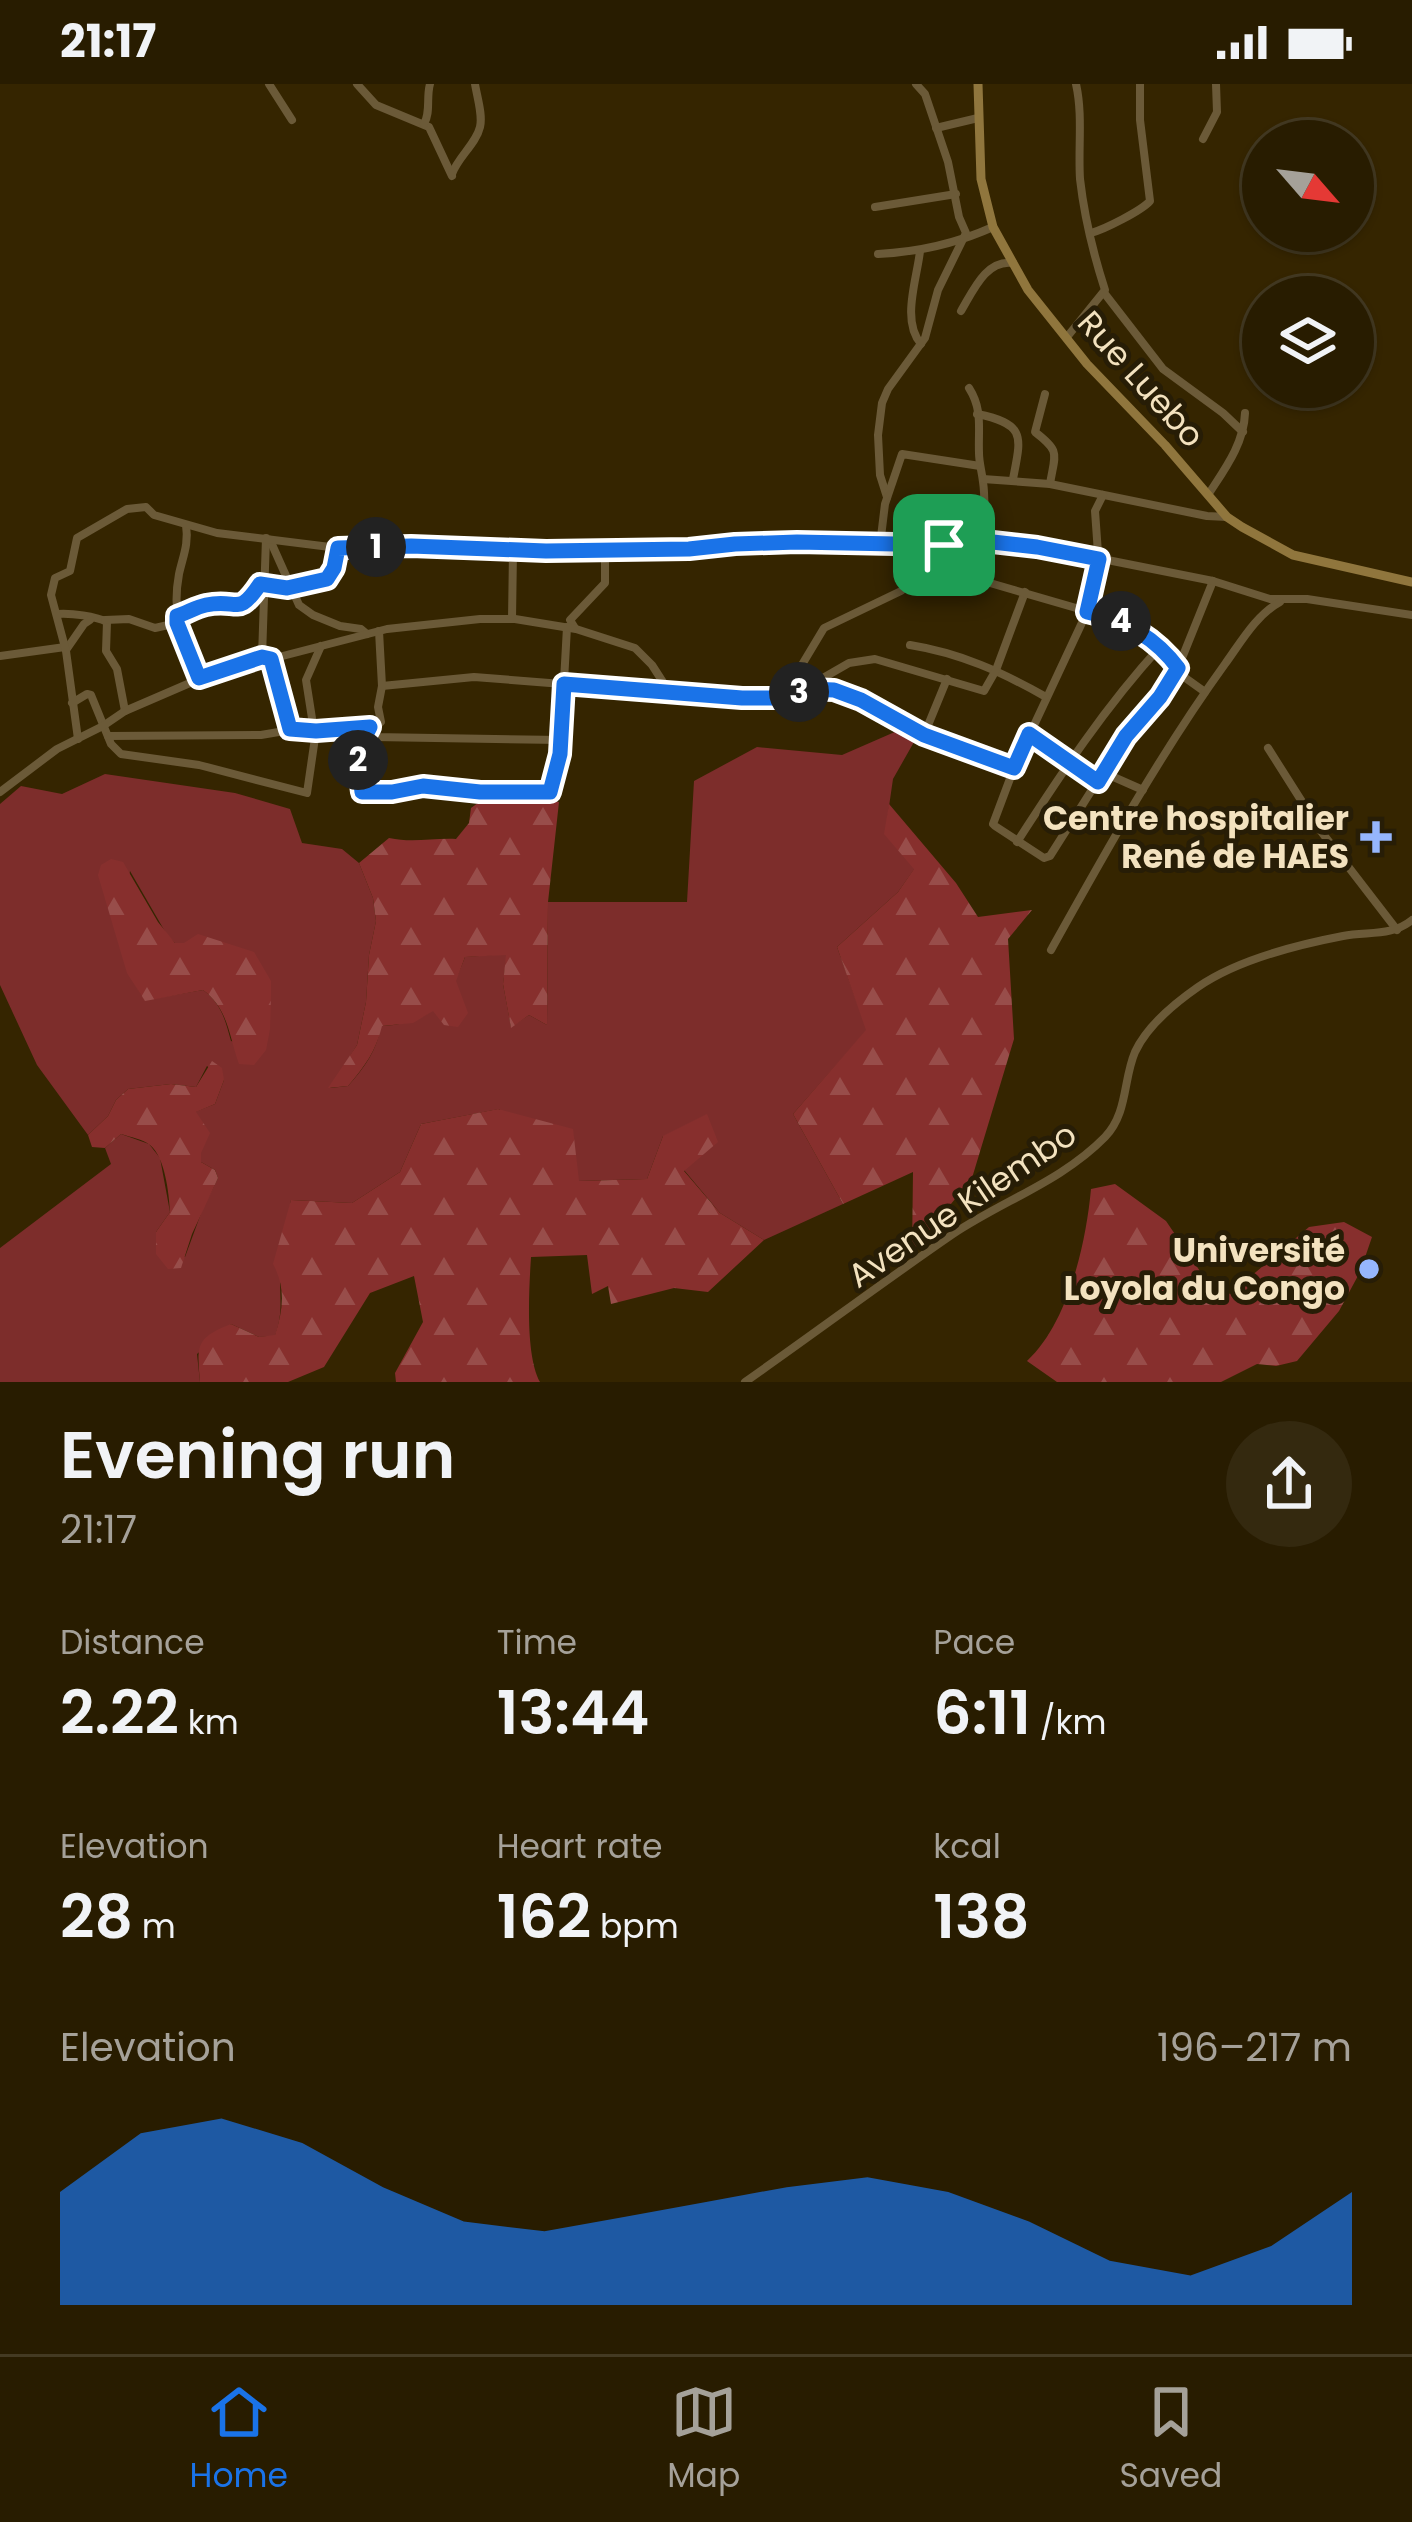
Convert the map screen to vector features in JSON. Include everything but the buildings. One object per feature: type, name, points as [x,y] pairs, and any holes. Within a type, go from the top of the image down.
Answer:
[{"type":"street","points":[[269,84],[292,120]]},
{"type":"street","points":[[357,84],[376,105],[432,131],[452,176],[481,124],[475,84]]},
{"type":"street","points":[[424,124],[430,84]]},
{"type":"street","points":[[887,497],[880,475],[882,403],[927,332],[938,290],[966,233],[925,94],[916,84]]},
{"type":"street","name":"Rue Luebo","points":[[978,84],[982,179],[993,227],[1028,290],[1087,364],[1227,517],[1293,555],[1412,582]]},
{"type":"street","points":[[1076,84],[1081,180],[1105,294],[1163,369],[1243,432]]},
{"type":"street","points":[[1091,233],[1142,210],[1150,201],[1140,84]]},
{"type":"street","points":[[1203,139],[1217,112],[1216,84]]},
{"type":"street","points":[[935,128],[978,118]]},
{"type":"street","points":[[875,207],[956,194]]},
{"type":"street","points":[[878,254],[963,242],[993,227]]},
{"type":"street","points":[[920,251],[911,321],[921,344]]},
{"type":"street","points":[[961,311],[992,267],[1000,261],[1015,263]]},
{"type":"street","points":[[1066,337],[1105,294]]},
{"type":"street","points":[[969,388],[981,422],[985,540]]},
{"type":"street","points":[[1045,394],[1035,432],[1054,450],[1049,484]]},
{"type":"street","points":[[1208,495],[1243,432],[1245,413]]},
{"type":"street","points":[[977,414],[1004,422],[1018,434],[1013,479]]},
{"type":"street","points":[[880,544],[887,497],[905,454],[980,466]]},
{"type":"street","points":[[880,475],[887,476],[896,468]]},
{"type":"street","points":[[983,478],[1049,484],[1227,517]]},
{"type":"street","points":[[1103,494],[1095,511],[1099,559],[1087,612],[992,824],[1047,858],[1126,736],[1178,668],[1213,581]]},
{"type":"street","points":[[78,739],[65,649],[51,595],[53,584],[70,571],[77,538],[127,509],[146,507],[154,515],[217,532],[338,548],[689,549],[797,542],[944,545],[985,540],[1213,581],[1281,601],[1307,599],[1412,615]]},
{"type":"street","points":[[186,525],[177,620],[199,678]]},
{"type":"street","points":[[267,539],[263,583],[267,658],[290,729]]},
{"type":"street","points":[[267,539],[299,605],[313,615],[367,634]]},
{"type":"street","points":[[57,614],[129,619],[154,628],[204,605],[247,602],[263,583],[291,587],[327,579],[338,548]]},
{"type":"street","points":[[369,730],[357,752],[362,792],[423,786],[550,792],[560,740],[570,620],[605,583],[605,550]]},
{"type":"street","points":[[512,620],[513,551]]},
{"type":"street","points":[[778,698],[824,628],[901,591],[920,574],[934,572],[958,574],[1121,621],[1149,637],[1184,677],[1205,692]]},
{"type":"street","points":[[794,678],[816,682],[849,663],[875,659],[984,691],[1025,592]]},
{"type":"street","points":[[1051,950],[1205,692],[1261,615],[1281,601]]},
{"type":"street","points":[[0,656],[65,649],[92,620]]},
{"type":"street","points":[[105,620],[106,651],[117,669],[125,711]]},
{"type":"street","points":[[106,731],[125,711],[199,678],[379,631],[435,623],[512,620],[571,628],[635,648],[670,693]]},
{"type":"street","points":[[0,792],[57,749],[106,731],[261,735],[302,728],[369,730],[381,722],[379,631]]},
{"type":"street","points":[[72,703],[89,694],[111,744],[121,754],[199,765],[307,793],[315,731],[306,680],[321,645]]},
{"type":"street","points":[[910,645],[996,670],[1046,697]]},
{"type":"street","points":[[1017,842],[1120,691],[1160,647]]},
{"type":"street","points":[[1168,655],[1184,654]]},
{"type":"street","points":[[382,686],[474,677],[716,697],[778,698],[808,689],[834,690],[924,735],[1014,768]]},
{"type":"street","points":[[924,735],[947,679]]},
{"type":"street","points":[[369,730],[374,737],[560,740]]},
{"type":"street","points":[[1029,734],[1101,779]]},
{"type":"street","points":[[1268,748],[1320,830],[1397,930]]},
{"type":"street","points":[[1101,779],[1109,775],[1143,790]]},
{"type":"street","name":"Avenue Kilembo","points":[[745,1382],[953,1234],[1068,1170],[1113,1127],[1136,1052],[1149,1031],[1198,987],[1246,962],[1344,935],[1397,930],[1412,920]]},
{"type":"shaded area","points":[[897,731],[914,742],[893,779],[885,834],[915,868],[898,892],[837,947],[867,1030],[793,1114],[843,1204],[764,1240],[720,1213],[663,1136],[647,1179],[578,1181],[499,1109],[421,1124],[400,1172],[352,1203],[291,1200],[275,1336],[259,1337],[231,1324],[197,1354],[200,1382],[0,1382],[0,1248],[111,1164],[105,1148],[121,1134],[149,1144],[160,1158],[170,1212],[156,1232],[185,1257],[218,1178],[215,1170],[201,1162],[195,1112],[215,1104],[224,1080],[207,1066],[196,1087],[171,1084],[128,1089],[88,1135],[37,1065],[0,985],[0,804],[21,786],[62,794],[105,774],[235,793],[290,809],[302,843],[342,849],[359,863],[376,921],[366,1002],[357,1045],[330,1088],[348,1086],[354,1079],[373,1051],[381,1026],[413,1021],[435,1008],[465,957],[507,954],[503,984],[511,1027],[529,1015],[547,1025],[548,902],[687,902],[694,781],[757,747],[842,755]],"holes":[[[130,871],[175,943],[184,943],[266,1050],[231,1041],[218,1006],[203,990],[145,1000],[122,951]]]},
{"type":"green space","points":[[482,800],[559,802],[548,902],[547,1025],[529,1015],[511,1028],[503,984],[506,955],[465,957],[456,981],[468,1013],[458,1027],[444,1025],[433,1011],[413,1023],[382,1026],[369,1058],[348,1086],[328,1088],[357,1045],[366,1002],[376,921],[359,863],[389,838],[456,839],[469,823],[471,808]]},
{"type":"green space","points":[[889,804],[956,883],[978,917],[1032,910],[1008,939],[1014,1039],[972,1178],[912,1252],[913,1172],[843,1204],[793,1114],[866,1030],[837,947],[898,892],[914,869],[884,834]]},
{"type":"green space","points":[[111,859],[123,862],[175,943],[198,934],[254,952],[271,981],[271,994],[266,1050],[254,1065],[239,1064],[223,1014],[203,990],[145,1001],[127,973],[98,875],[101,865]]},
{"type":"green space","points":[[212,1061],[222,1068],[224,1080],[215,1104],[196,1112],[210,1133],[201,1162],[215,1170],[218,1178],[181,1268],[168,1269],[156,1254],[156,1232],[170,1212],[165,1176],[155,1151],[144,1141],[121,1134],[105,1148],[92,1147],[88,1135],[128,1089],[171,1084],[196,1087]]},
{"type":"green space","points":[[498,1109],[573,1129],[579,1181],[647,1179],[663,1136],[707,1114],[718,1142],[684,1171],[720,1213],[764,1240],[708,1292],[674,1288],[611,1304],[608,1286],[592,1294],[587,1255],[531,1257],[530,1339],[540,1382],[396,1382],[395,1373],[423,1322],[414,1276],[370,1293],[324,1367],[288,1382],[200,1382],[199,1352],[211,1334],[231,1324],[259,1337],[275,1335],[282,1299],[273,1264],[291,1200],[352,1203],[400,1172],[421,1124]]},
{"type":"green space","points":[[1115,1184],[1166,1221],[1206,1280],[1230,1294],[1309,1227],[1344,1222],[1372,1237],[1339,1311],[1297,1361],[1257,1364],[1221,1382],[1057,1382],[1027,1361],[1064,1304],[1085,1234],[1091,1189]]},
{"type":"place","name":"Centre hospitalier René de HAES","points":[[1376,837]]},
{"type":"place","name":"Université Loyola du Congo","points":[[1369,1269]]},
{"type":"route","points":[[985,540],[1099,559],[1087,612],[1143,633],[1178,668],[1098,782],[1029,734],[1014,768],[924,735],[834,690],[742,698],[564,684],[560,754],[550,792],[423,786],[362,792],[357,752],[370,727],[290,729],[271,659],[262,657],[199,678],[177,623],[177,616],[204,605],[247,602],[260,584],[287,588],[327,579],[338,548],[546,551],[797,542],[944,545],[985,540]]}]
